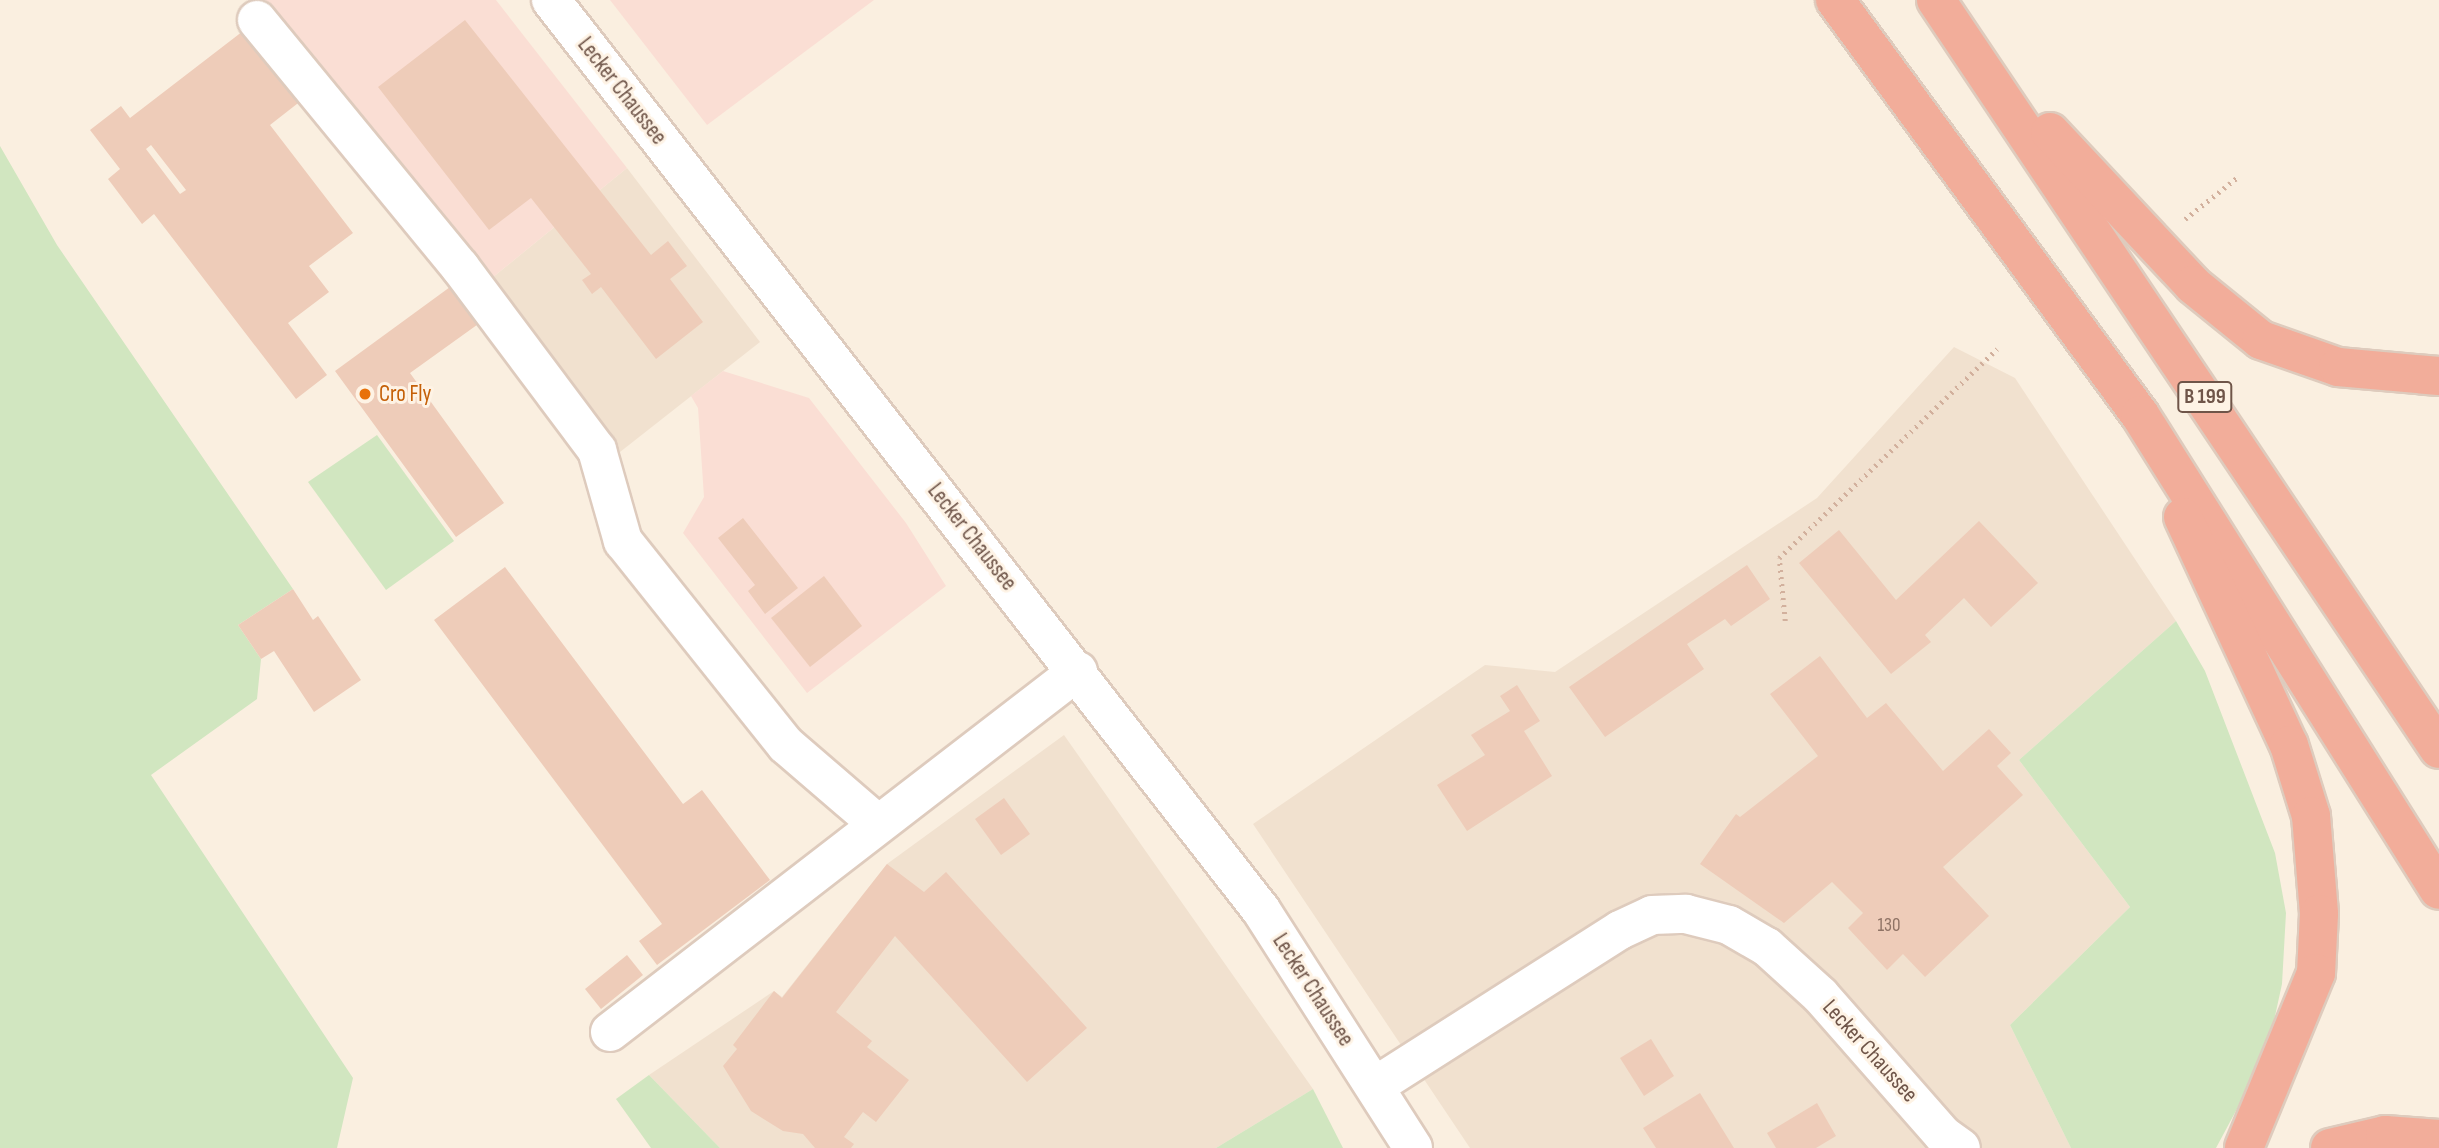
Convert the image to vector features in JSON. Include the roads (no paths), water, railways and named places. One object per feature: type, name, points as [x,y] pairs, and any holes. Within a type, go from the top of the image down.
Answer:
[{"type":"highway","name":"B 199","points":[[1835,0],[2140,415],[2439,890]]},
{"type":"highway","name":"B 199","points":[[1936,0],[2439,749]]},
{"type":"highway","points":[[1970,47],[2230,320],[2300,358],[2338,367],[2439,376]]},
{"type":"highway","points":[[2140,415],[2206,572],[2289,745],[2311,816],[2319,914],[2316,973],[2244,1148]]},
{"type":"highway","points":[[2330,1148],[2385,1135],[2439,1139]]},
{"type":"street","name":"Lecker Chaussee","points":[[551,0],[1078,671],[1261,910],[1413,1148]]},
{"type":"street","points":[[257,20],[460,267],[597,450],[623,541],[786,745],[878,824]]},
{"type":"street","points":[[610,1032],[1078,671]]},
{"type":"street","name":"Lecker Chaussee","points":[[1375,1086],[1620,930],[1652,915],[1686,914],[1729,925],[1767,947],[1820,995],[1943,1135],[1961,1148]]},
{"type":"place","name":"Cro Fly","points":[[365,394]]}]
